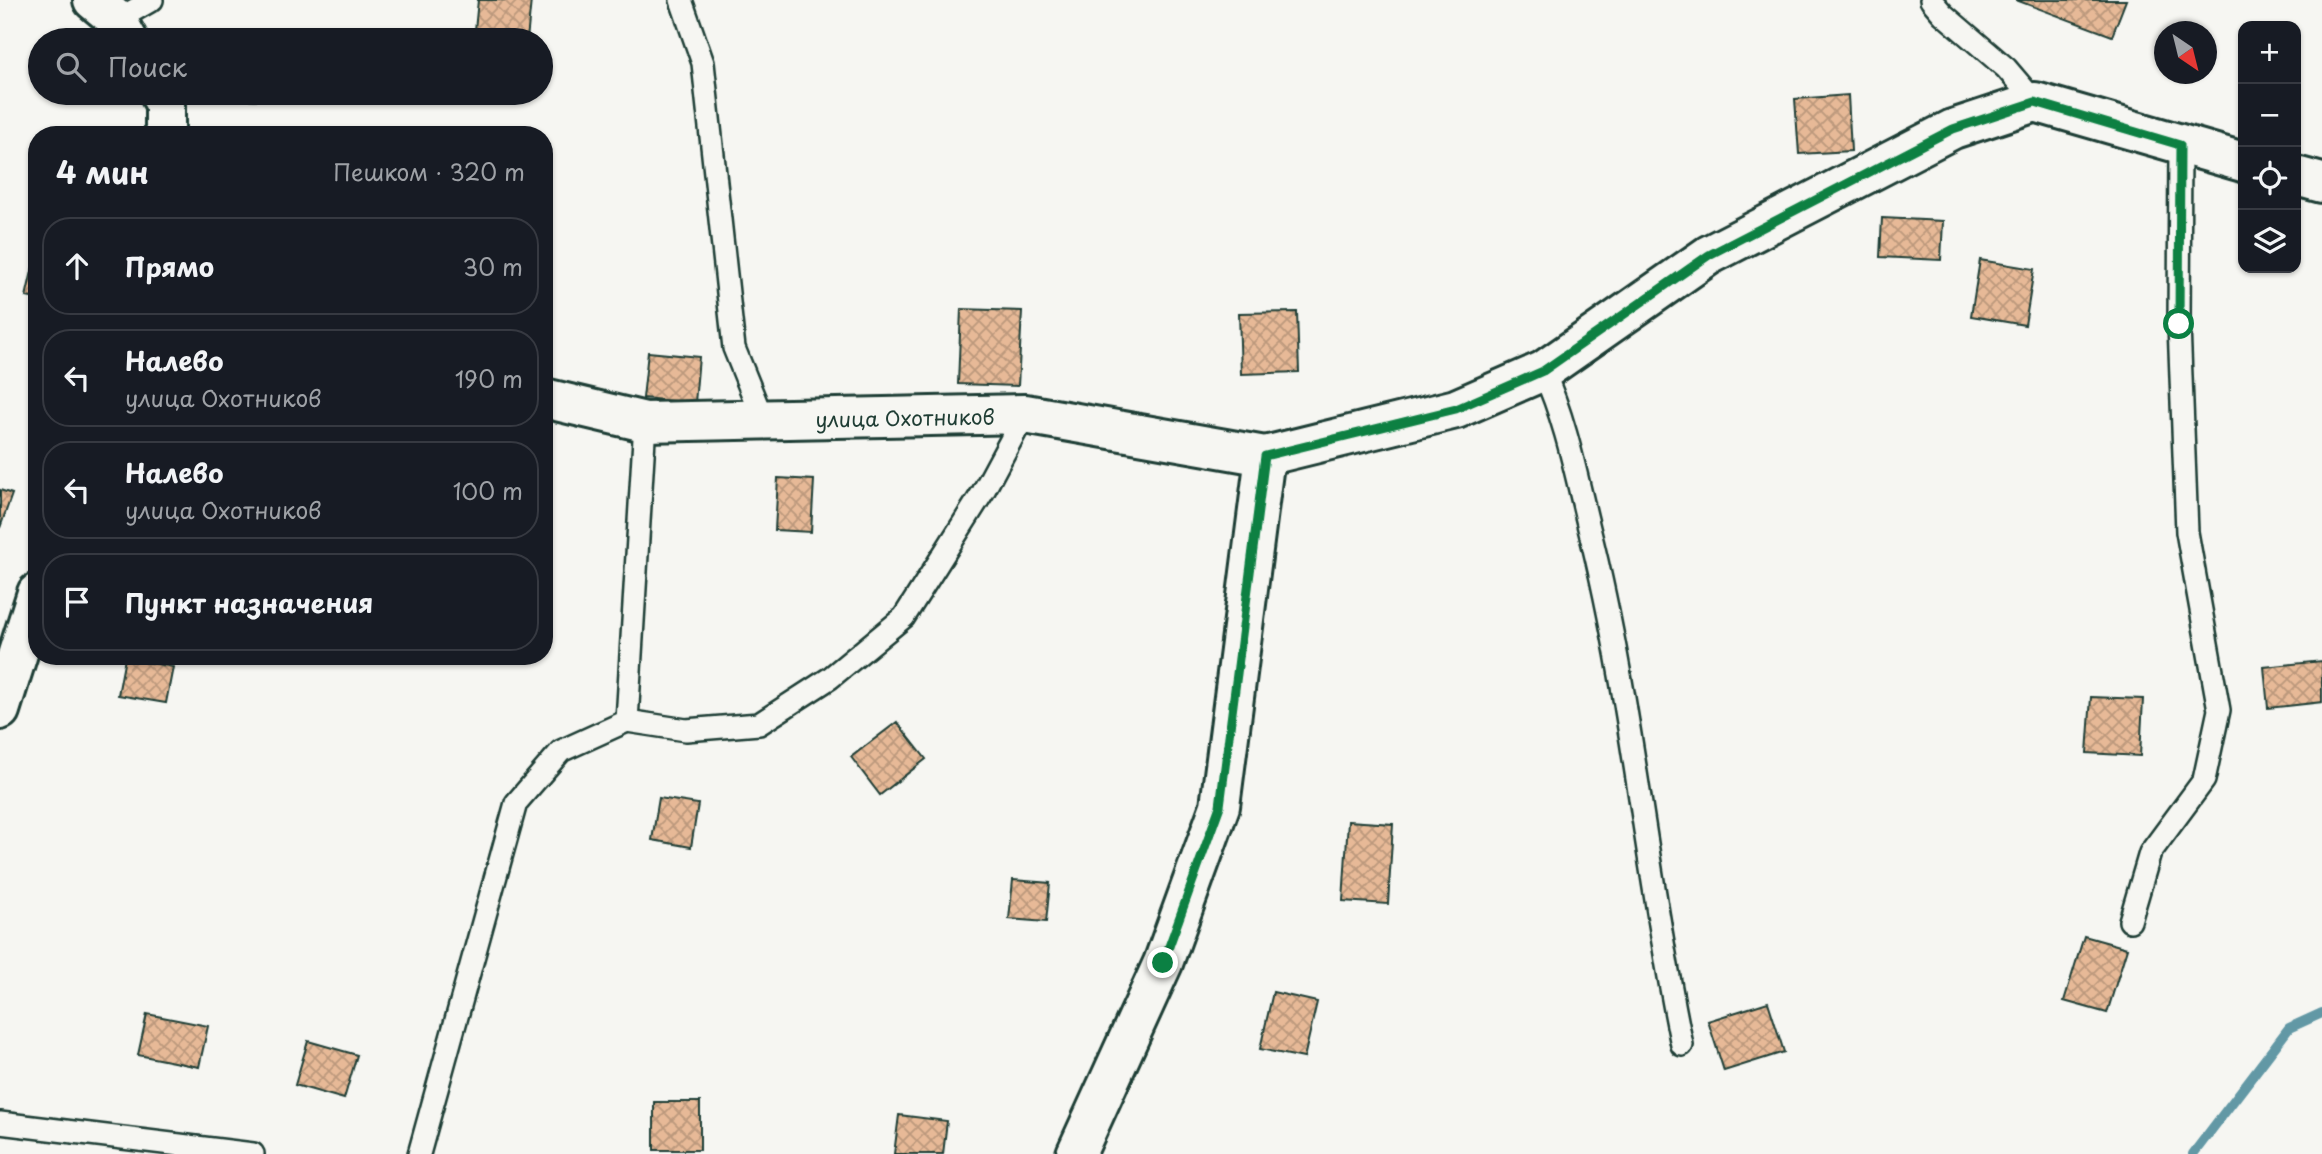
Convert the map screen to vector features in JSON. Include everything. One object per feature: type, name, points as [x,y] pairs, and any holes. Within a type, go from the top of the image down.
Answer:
[{"type":"street","name":"улица Охотников","points":[[553,400],[645,422],[1025,414],[1265,456],[1456,409],[1543,371],[1709,255],[1953,129],[2035,102]]},
{"type":"street","points":[[2035,102],[2238,161]]},
{"type":"street","points":[[165,105],[165,126]]},
{"type":"street","points":[[2301,177],[2322,183]]},
{"type":"street","points":[[1076,1154],[1163,963],[1220,806],[1265,456]]},
{"type":"street","points":[[0,710],[28,621]]},
{"type":"lane","points":[[113,20],[152,0]]},
{"type":"lane","points":[[681,0],[704,63],[734,348],[763,420]]},
{"type":"lane","points":[[1931,0],[1942,14],[2006,68],[2035,102]]},
{"type":"lane","points":[[2130,921],[2150,853],[2204,780],[2219,710],[2187,532],[2179,324],[2180,145]]},
{"type":"lane","points":[[1543,371],[1560,408],[1610,610],[1641,796],[1660,938],[1682,1045]]},
{"type":"lane","points":[[419,1154],[516,803],[561,751],[627,721],[686,730],[759,724],[831,678],[904,617],[983,492],[1025,414]]},
{"type":"lane","points":[[627,721],[645,422]]},
{"type":"lane","points":[[0,1123],[253,1154]]},
{"type":"building","points":[[478,0],[531,0],[528,28],[475,28]]},
{"type":"building","points":[[2016,0],[2126,0],[2112,36]]},
{"type":"building","points":[[1848,95],[1851,151],[1799,154],[1795,99]]},
{"type":"building","points":[[1882,218],[1943,221],[1941,260],[1880,257]]},
{"type":"building","points":[[1980,260],[2034,269],[2025,325],[1971,316]]},
{"type":"building","points":[[961,309],[1022,311],[1018,386],[958,384]]},
{"type":"building","points":[[1297,312],[1299,372],[1241,374],[1239,313]]},
{"type":"building","points":[[648,352],[699,357],[695,403],[643,398]]},
{"type":"building","points":[[778,478],[814,480],[811,532],[775,530]]},
{"type":"building","points":[[0,490],[12,494],[0,528]]},
{"type":"building","points":[[2322,661],[2322,702],[2268,708],[2264,667]]},
{"type":"building","points":[[124,665],[173,667],[166,703],[118,695]]},
{"type":"building","points":[[2091,697],[2143,699],[2140,756],[2087,753]]},
{"type":"building","points":[[897,722],[926,759],[880,795],[851,757]]},
{"type":"building","points":[[659,798],[698,804],[691,847],[652,840]]},
{"type":"building","points":[[1348,821],[1393,824],[1388,904],[1343,901]]},
{"type":"building","points":[[1013,880],[1050,883],[1046,922],[1009,919]]},
{"type":"building","points":[[2084,936],[2127,948],[2107,1013],[2064,1001]]},
{"type":"building","points":[[1273,992],[1317,1002],[1304,1058],[1260,1049]]},
{"type":"building","points":[[1768,1002],[1784,1052],[1724,1071],[1708,1021]]},
{"type":"building","points":[[147,1014],[208,1026],[199,1067],[138,1055]]},
{"type":"building","points":[[308,1041],[357,1055],[344,1099],[295,1085]]},
{"type":"building","points":[[654,1102],[700,1102],[700,1150],[654,1150]]},
{"type":"building","points":[[899,1115],[947,1121],[943,1154],[894,1154]]},
{"type":"waterway","points":[[2193,1154],[2289,1028],[2322,1013]]},
{"type":"route","points":[[1163,963],[1220,806],[1265,456],[1456,409],[1543,371],[1709,255],[1953,129],[2035,102],[2180,145],[2179,324]]}]
